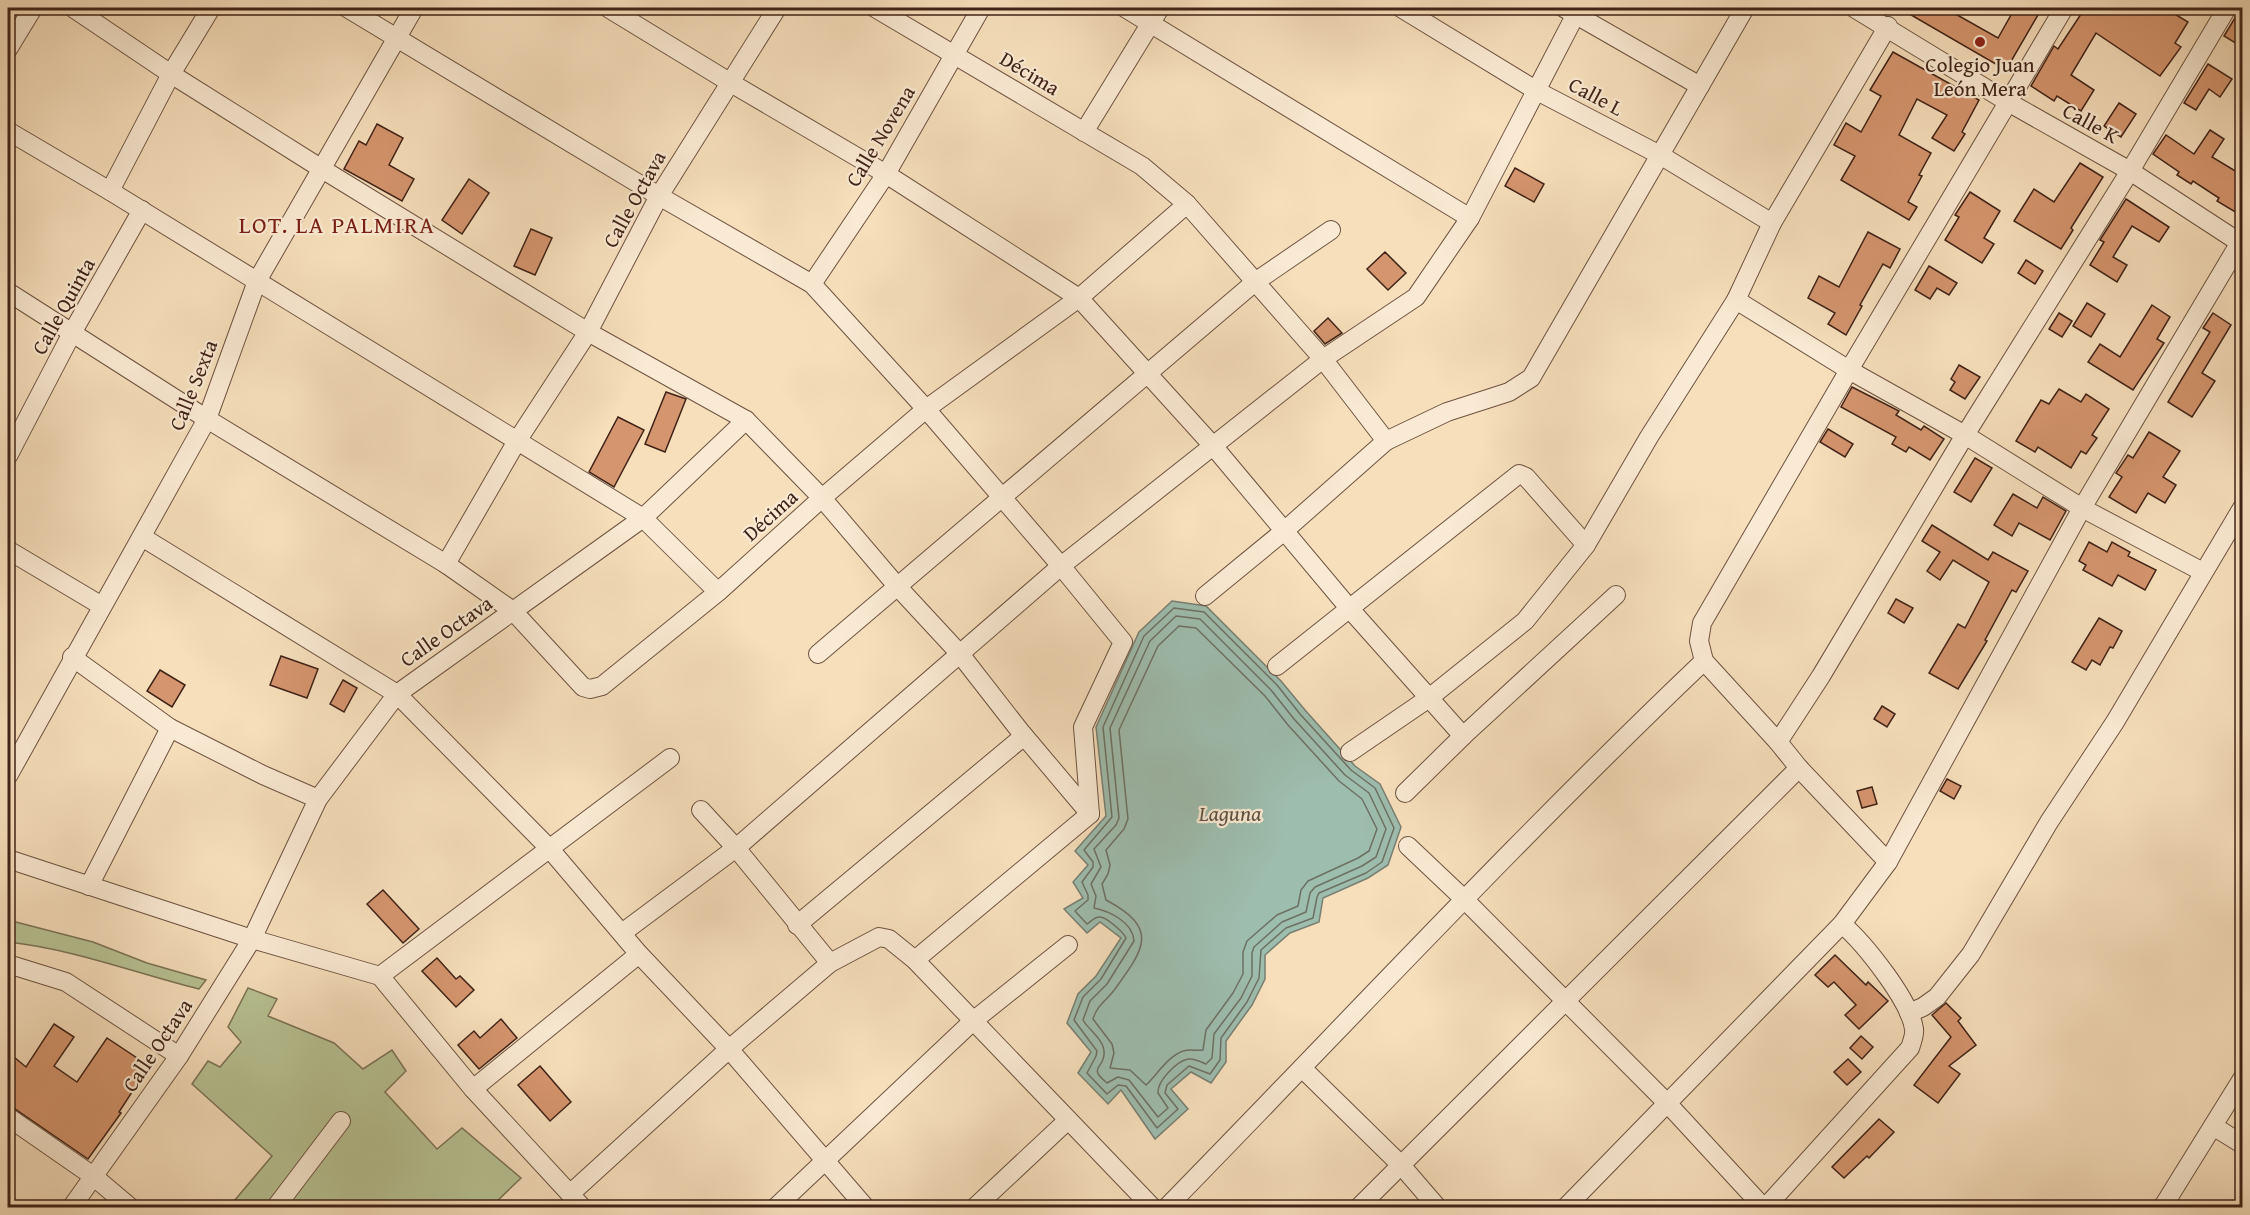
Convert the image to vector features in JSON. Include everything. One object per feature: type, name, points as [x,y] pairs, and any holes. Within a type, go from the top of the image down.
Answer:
[{"type":"street","points":[[8,49],[33,8]]},
{"type":"street","points":[[73,8],[171,74],[322,169],[588,332],[746,420],[822,498],[897,586],[960,654],[1024,736],[1090,814]]},
{"type":"street","points":[[110,191],[171,74],[211,8]]},
{"type":"street","points":[[347,8],[659,196],[812,284],[926,409],[1123,642],[1083,727],[1090,814]]},
{"type":"street","name":"Calle Sexta","points":[[8,776],[72,657],[207,419],[257,281],[414,8]]},
{"type":"street","points":[[608,8],[886,174],[1079,298],[1214,447],[1283,532],[1463,735]]},
{"type":"street","name":"Calle Octava","points":[[71,1208],[179,1056],[252,939],[318,799],[397,694],[513,611],[446,564],[517,441],[588,332],[659,196],[777,8]]},
{"type":"street","name":"Décima","points":[[874,8],[1142,166],[1187,204],[1323,359],[1386,441]]},
{"type":"street","name":"Calle Novena","points":[[812,284],[886,174],[981,8]]},
{"type":"street","points":[[1125,8],[1470,218]]},
{"type":"street","points":[[1084,132],[1161,8]]},
{"type":"street","name":"Calle L","points":[[1401,8],[1537,91],[1660,155],[1772,223]]},
{"type":"street","points":[[1205,596],[1283,532],[1386,441],[1447,412],[1509,392],[1531,378],[1745,8]]},
{"type":"street","name":"Calle K","points":[[1854,8],[2008,102],[2130,171],[2242,242]]},
{"type":"street","points":[[1888,862],[1799,768],[1704,661],[1699,640],[1702,623],[2064,8]]},
{"type":"street","points":[[1778,742],[1821,676],[1965,435],[2130,171],[2227,8]]},
{"type":"street","points":[[622,933],[736,848],[1061,566],[1323,359],[1416,297],[1470,218],[1537,91],[1573,10],[1700,86]]},
{"type":"street","points":[[1350,752],[1429,698],[1525,621],[1586,545],[1649,437],[1736,300],[1772,223],[1888,27]]},
{"type":"street","points":[[8,131],[142,210],[643,518],[718,592]]},
{"type":"street","name":"Décima","points":[[513,611],[583,687],[590,689],[602,686],[718,592],[822,498],[926,409],[1079,298],[1187,204]]},
{"type":"street","name":"Calle Quinta","points":[[8,456],[72,333],[142,210]]},
{"type":"street","points":[[818,654],[1255,282],[1331,230]]},
{"type":"street","points":[[1565,1208],[1842,924],[1888,862],[2082,508],[2242,242]]},
{"type":"street","points":[[8,292],[207,419],[446,564]]},
{"type":"street","points":[[1736,300],[1849,370],[1965,435],[2082,508],[2204,572]]},
{"type":"street","points":[[513,611],[643,518],[746,420]]},
{"type":"street","points":[[1277,666],[1519,474],[1526,477],[1586,545]]},
{"type":"street","points":[[1909,1013],[1937,997],[1971,954],[2049,822],[2115,722],[2242,508]]},
{"type":"street","points":[[142,537],[397,694],[549,848],[639,954],[729,1049],[866,1208]]},
{"type":"street","points":[[8,550],[102,606]]},
{"type":"street","points":[[1405,793],[1463,735],[1616,595]]},
{"type":"street","points":[[72,657],[170,728],[262,775],[318,799]]},
{"type":"street","points":[[1166,1208],[1464,898],[1630,731],[1704,661]]},
{"type":"street","points":[[89,886],[170,728]]},
{"type":"street","points":[[797,925],[1024,736]]},
{"type":"street","points":[[380,976],[670,758]]},
{"type":"street","points":[[1358,1208],[1799,768]]},
{"type":"street","points":[[701,810],[736,848],[830,963]]},
{"type":"street","points":[[915,960],[1090,814]]},
{"type":"street","points":[[1408,846],[1464,898],[1668,1104],[1765,1207],[1910,1048],[1914,1031],[1909,1013],[1857,937],[1842,924]]},
{"type":"street","points":[[8,859],[252,939],[380,976],[473,1089],[583,1208]]},
{"type":"street","points":[[570,1194],[729,1049],[830,963],[879,937],[889,939],[915,960],[1153,1208]]},
{"type":"street","points":[[775,1208],[974,1021],[1068,945]]},
{"type":"street","points":[[473,1089],[639,954]]},
{"type":"street","points":[[8,964],[66,982],[179,1056]]},
{"type":"street","points":[[1302,1068],[1401,1165],[1438,1208]]},
{"type":"street","points":[[2162,1208],[2242,1079]]},
{"type":"street","points":[[8,1117],[93,1176],[131,1208]]},
{"type":"street","points":[[974,1208],[1068,1120]]},
{"type":"street","points":[[275,1208],[341,1121]]},
{"type":"street","points":[[2213,1126],[2242,1144]]},
{"type":"green space","points":[[8,920],[93,942],[147,963],[206,980],[199,989],[56,950],[8,942]]},
{"type":"green space","points":[[248,988],[277,999],[268,1016],[334,1043],[363,1069],[392,1050],[406,1071],[385,1092],[437,1149],[462,1128],[521,1178],[493,1207],[229,1207],[272,1156],[192,1084],[208,1061],[220,1067],[241,1042],[228,1027]]},
{"type":"water","name":"Laguna","points":[[1172,601],[1206,606],[1281,681],[1355,766],[1380,784],[1401,827],[1388,865],[1368,878],[1323,898],[1319,922],[1290,933],[1265,955],[1265,979],[1252,1005],[1226,1041],[1226,1062],[1211,1083],[1191,1072],[1171,1089],[1188,1109],[1155,1139],[1121,1090],[1108,1104],[1078,1073],[1091,1052],[1067,1023],[1078,994],[1096,976],[1121,938],[1100,922],[1087,933],[1064,909],[1083,898],[1073,882],[1088,865],[1075,851],[1106,816],[1096,727],[1139,632]]},
{"type":"building","points":[[1899,8],[1945,8],[1998,38],[2015,8],[2042,8],[2006,70]]},
{"type":"building","points":[[2085,8],[2165,8],[2188,22],[2175,43],[2181,47],[2160,76],[2096,33],[2071,75],[2094,90],[2081,111],[2057,96],[2054,101],[2031,86],[2054,46],[2058,49]]},
{"type":"building","points":[[2242,8],[2242,47],[2224,36]]},
{"type":"building","points":[[1893,52],[1979,100],[1962,132],[1965,134],[1954,151],[1932,138],[1947,115],[1917,99],[1899,135],[1931,153],[1908,202],[1917,207],[1909,220],[1841,180],[1855,156],[1834,145],[1846,123],[1861,132],[1881,96],[1870,90]]},
{"type":"building","points":[[2208,64],[2232,79],[2220,97],[2209,89],[2196,110],[2184,103]]},
{"type":"building","points":[[2119,103],[2136,114],[2121,137],[2104,126]]},
{"type":"building","points":[[377,124],[403,138],[389,165],[414,179],[402,201],[344,169],[359,141],[366,145]]},
{"type":"building","points":[[2210,130],[2224,139],[2212,157],[2242,175],[2242,204],[2237,213],[2217,201],[2219,198],[2193,181],[2191,184],[2177,175],[2179,172],[2153,154],[2166,135],[2194,154]]},
{"type":"building","points":[[2080,163],[2103,177],[2071,228],[2073,230],[2061,249],[2014,221],[2034,189],[2054,202]]},
{"type":"building","points":[[1515,168],[1544,184],[1534,202],[1505,186]]},
{"type":"building","points":[[469,179],[489,193],[462,234],[442,220]]},
{"type":"building","points":[[1970,192],[2000,211],[1984,238],[1994,244],[1982,263],[1945,240],[1959,217],[1955,215]]},
{"type":"building","points":[[2126,199],[2169,227],[2159,242],[2132,226],[2113,257],[2127,265],[2117,282],[2090,265],[2104,242],[2100,240]]},
{"type":"building","points":[[531,229],[552,238],[535,275],[514,266]]},
{"type":"building","points":[[1868,232],[1900,249],[1890,268],[1883,264],[1846,335],[1828,324],[1835,313],[1808,298],[1819,276],[1839,287]]},
{"type":"building","points":[[1385,252],[1406,273],[1388,290],[1367,269]]},
{"type":"building","points":[[2026,260],[2043,271],[2035,284],[2018,273]]},
{"type":"building","points":[[1929,266],[1957,283],[1949,295],[1937,288],[1930,299],[1915,290]]},
{"type":"building","points":[[2087,303],[2105,314],[2091,337],[2073,326]]},
{"type":"building","points":[[2152,305],[2170,317],[2157,339],[2164,343],[2133,390],[2088,362],[2100,344],[2120,357]]},
{"type":"building","points":[[2059,313],[2072,321],[2062,337],[2049,329]]},
{"type":"building","points":[[2213,313],[2231,325],[2202,373],[2215,381],[2192,417],[2168,402],[2210,332],[2203,328]]},
{"type":"building","points":[[1328,318],[1342,333],[1325,344],[1314,331]]},
{"type":"building","points":[[1959,365],[1980,377],[1965,399],[1950,390],[1955,382],[1951,379]]},
{"type":"building","points":[[1852,387],[1899,411],[1896,415],[1921,430],[1924,426],[1944,439],[1930,460],[1909,447],[1906,452],[1892,444],[1896,437],[1841,407]]},
{"type":"building","points":[[2059,389],[2081,402],[2086,394],[2109,409],[2092,435],[2097,438],[2086,454],[2081,451],[2071,468],[2038,447],[2035,452],[2016,441],[2041,400],[2049,404]]},
{"type":"building","points":[[666,392],[686,399],[665,452],[645,444]]},
{"type":"building","points":[[618,417],[644,430],[614,487],[589,472]]},
{"type":"building","points":[[1828,429],[1853,444],[1845,457],[1820,442]]},
{"type":"building","points":[[2149,432],[2180,451],[2163,477],[2176,485],[2165,503],[2148,493],[2136,513],[2109,497],[2122,477],[2116,473],[2128,455],[2133,458]]},
{"type":"building","points":[[1975,458],[1992,468],[1971,502],[1954,492]]},
{"type":"building","points":[[2013,494],[2037,508],[2043,497],[2066,511],[2050,540],[2019,523],[2012,536],[1994,525]]},
{"type":"building","points":[[1932,525],[1988,560],[1993,552],[2028,571],[2016,592],[2012,590],[1985,640],[1987,641],[1958,689],[1929,673],[1958,624],[1965,628],[1989,582],[1953,560],[1940,580],[1927,571],[1940,552],[1922,541]]},
{"type":"building","points":[[2089,542],[2107,552],[2112,542],[2130,552],[2128,556],[2156,570],[2145,590],[2118,575],[2112,586],[2083,570],[2086,565],[2079,561]]},
{"type":"building","points":[[1896,599],[1913,608],[1904,623],[1888,613]]},
{"type":"building","points":[[2099,618],[2122,631],[2100,665],[2092,660],[2086,670],[2072,662]]},
{"type":"building","points":[[281,656],[318,669],[307,698],[270,685]]},
{"type":"building","points":[[160,670],[185,685],[172,707],[147,691]]},
{"type":"building","points":[[343,680],[357,688],[344,712],[330,704]]},
{"type":"building","points":[[1882,706],[1895,714],[1887,727],[1874,719]]},
{"type":"building","points":[[1947,779],[1961,786],[1954,799],[1940,791]]},
{"type":"building","points":[[1872,787],[1877,804],[1862,808],[1857,791]]},
{"type":"building","points":[[383,890],[419,929],[403,943],[367,904]]},
{"type":"building","points":[[1835,955],[1866,985],[1868,982],[1888,1001],[1859,1029],[1845,1015],[1856,1005],[1834,982],[1828,987],[1815,975]]},
{"type":"building","points":[[437,958],[456,979],[460,976],[474,990],[456,1007],[422,971]]},
{"type":"building","points":[[1946,1003],[1961,1018],[1958,1021],[1976,1045],[1949,1066],[1960,1074],[1938,1103],[1914,1085],[1951,1037],[1932,1015]]},
{"type":"building","points":[[501,1019],[517,1038],[479,1069],[458,1045],[474,1031],[480,1038]]},
{"type":"building","points":[[54,1024],[74,1037],[54,1066],[77,1082],[107,1038],[149,1066],[119,1112],[121,1113],[88,1159],[8,1104],[8,1052],[26,1067]]},
{"type":"building","points":[[1861,1036],[1873,1047],[1862,1059],[1850,1048]]},
{"type":"building","points":[[1848,1059],[1861,1072],[1847,1085],[1834,1072]]},
{"type":"building","points":[[540,1066],[571,1102],[550,1121],[518,1085]]},
{"type":"building","points":[[1879,1119],[1894,1132],[1869,1158],[1867,1156],[1844,1178],[1832,1167]]},
{"type":"place","name":"Colegio Juan León Mera","points":[[1980,42]]},
{"type":"district","name":"LOT. LA PALMIRA","points":[[337,224]]}]
